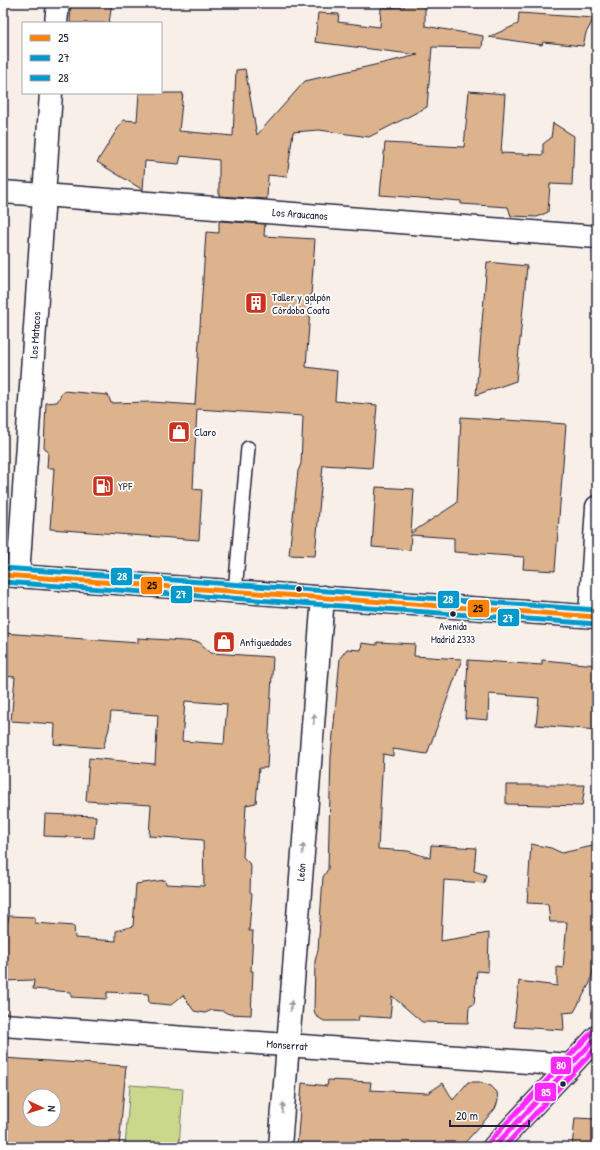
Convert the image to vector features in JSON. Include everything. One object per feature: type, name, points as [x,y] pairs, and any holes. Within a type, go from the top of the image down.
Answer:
[{"type":"street","points":[[56,22],[58,3]]},
{"type":"street","name":"Los Matacos","points":[[10,576],[44,195],[51,94]]},
{"type":"street","name":"Los Araucanos","points":[[3,192],[597,237]]},
{"type":"street","points":[[10,576],[593,617],[597,507]]},
{"type":"street","name":"León","points":[[280,1147],[323,597]]},
{"type":"street","name":"Monserrat","points":[[3,1025],[570,1065]]},
{"type":"street","points":[[494,1147],[597,1037]]},
{"type":"lane","points":[[235,591],[248,448]]},
{"type":"green space","points":[[130,1085],[183,1089],[179,1147],[125,1147]]},
{"type":"building","points":[[71,3],[112,3],[109,22],[70,22]]},
{"type":"building","points":[[404,3],[425,3],[425,26],[483,36],[482,48],[432,47],[427,107],[369,137],[319,130],[293,132],[287,177],[268,175],[267,199],[219,196],[219,160],[181,156],[179,164],[145,161],[143,190],[97,162],[123,120],[137,121],[139,94],[183,93],[179,131],[233,136],[236,70],[245,69],[257,135],[305,81],[418,55],[315,42],[318,13],[339,14],[338,22],[380,27],[381,8],[404,7]]},
{"type":"building","points":[[519,13],[594,18],[586,33],[583,46],[543,42],[542,45],[489,37],[518,24]]},
{"type":"building","points":[[469,91],[505,94],[501,153],[543,155],[543,144],[551,138],[553,123],[574,136],[572,185],[550,184],[548,212],[537,217],[511,216],[508,207],[461,204],[461,201],[380,195],[385,143],[464,147]]},
{"type":"building","points":[[219,221],[265,224],[264,236],[315,239],[306,367],[337,371],[335,401],[377,405],[372,468],[323,465],[315,556],[289,555],[298,471],[301,464],[303,416],[197,409],[193,489],[202,490],[199,540],[50,529],[54,468],[47,468],[48,452],[44,447],[46,403],[57,402],[63,391],[108,395],[111,403],[152,402],[195,405],[206,232],[219,233]]},
{"type":"building","points":[[487,262],[527,266],[516,381],[476,395]]},
{"type":"building","points":[[461,417],[566,424],[555,571],[523,569],[524,557],[454,552],[454,538],[411,535],[410,550],[372,547],[376,487],[414,489],[411,533],[457,503]]},
{"type":"building","points":[[3,633],[138,643],[138,638],[199,642],[211,653],[273,657],[267,768],[259,768],[256,803],[246,805],[243,857],[251,865],[250,892],[252,893],[249,931],[253,931],[251,971],[253,971],[251,1015],[229,1014],[223,1011],[212,1010],[205,1013],[194,1011],[183,995],[171,1005],[149,1003],[148,994],[107,992],[107,999],[71,997],[71,992],[33,989],[34,980],[3,981],[3,921],[8,922],[9,916],[35,917],[35,923],[74,926],[75,938],[116,941],[116,931],[133,926],[136,884],[165,880],[166,884],[204,886],[203,840],[149,836],[151,805],[86,801],[89,758],[155,764],[158,715],[111,712],[109,729],[103,748],[54,744],[55,724],[11,721],[15,677],[3,676]],"holes":[[[185,701],[227,704],[224,744],[182,741]]]},
{"type":"building","points":[[377,642],[415,644],[414,656],[462,659],[427,754],[393,749],[393,756],[383,754],[378,849],[408,851],[430,858],[431,845],[476,848],[474,871],[486,875],[484,883],[444,880],[441,941],[489,933],[488,972],[477,971],[474,1004],[469,1007],[468,1023],[422,1022],[392,996],[390,1018],[359,1016],[358,1021],[324,1021],[316,1016],[314,1010],[315,961],[318,950],[323,877],[328,869],[331,756],[340,658],[347,649],[361,650],[362,643],[377,645]]},
{"type":"building","points":[[468,660],[542,665],[542,660],[597,665],[597,730],[536,725],[539,698],[489,694],[488,720],[465,718]]},
{"type":"building","points":[[506,785],[585,785],[582,806],[506,804]]},
{"type":"building","points":[[45,814],[96,816],[94,838],[44,836]]},
{"type":"building","points":[[531,844],[551,848],[562,853],[597,845],[597,952],[590,983],[574,1012],[563,1013],[564,1030],[514,1027],[519,981],[557,986],[557,967],[563,968],[567,922],[550,922],[548,904],[527,903]]},
{"type":"building","points":[[3,1058],[126,1066],[119,1147],[3,1147]]},
{"type":"building","points":[[328,1080],[371,1082],[370,1090],[428,1093],[443,1083],[453,1100],[468,1082],[480,1082],[491,1086],[497,1092],[498,1101],[495,1109],[461,1147],[297,1147],[302,1083],[327,1086]]},
{"type":"building","points":[[575,1118],[597,1119],[597,1147],[572,1147]]},
{"type":"transit line","name":"28","points":[[3,568],[597,610]]},
{"type":"transit line","name":"25","points":[[3,575],[597,617]]},
{"type":"transit line","name":"27","points":[[3,582],[597,624]]},
{"type":"transit line","name":"80","points":[[489,1142],[592,1032]]},
{"type":"transit line","name":"85","points":[[494,1147],[597,1037]]},
{"type":"transit line","points":[[504,1147],[597,1047]]},
{"type":"place","name":"Taller y galpón Córdoba Coata","points":[[256,303]]},
{"type":"place","name":"Claro","points":[[179,432]]},
{"type":"place","name":"YPF","points":[[103,486]]},
{"type":"place","name":"Avenida Madrid 2333","points":[[453,614]]},
{"type":"place","name":"Antiguedades","points":[[224,642]]}]
